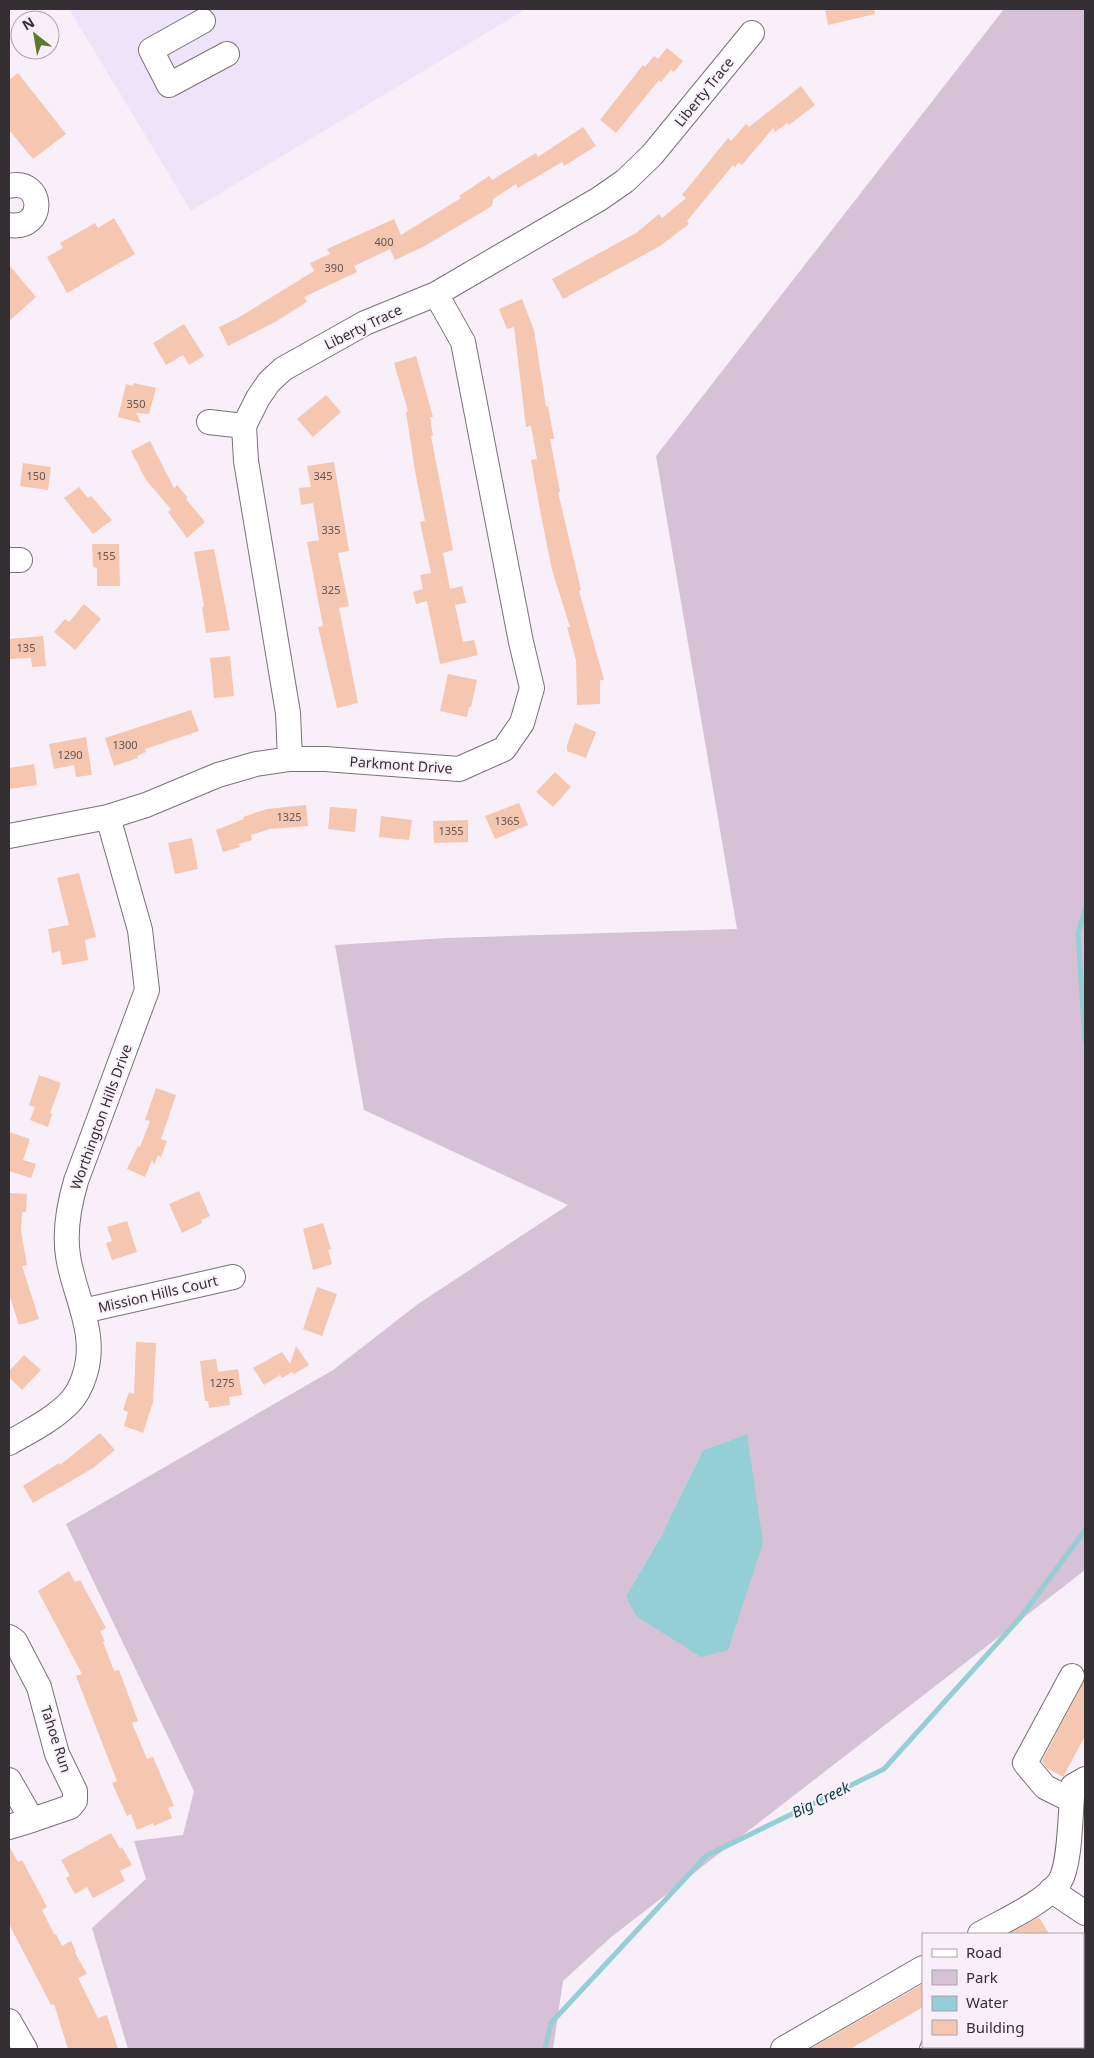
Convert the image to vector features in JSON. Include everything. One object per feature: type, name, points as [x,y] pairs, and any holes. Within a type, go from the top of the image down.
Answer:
[{"type":"street","points":[[203,21],[151,50],[169,85],[228,54]]},
{"type":"street","name":"Liberty Trace","points":[[290,759],[288,713],[246,461],[244,426],[258,398],[269,382],[283,369],[365,323],[436,294],[599,199],[626,181],[652,155],[752,33]]},
{"type":"street","points":[[9,186],[15,184],[31,190],[36,198],[37,206],[34,216],[27,223],[18,226],[9,225]]},
{"type":"street","name":"Parkmont Drive","points":[[9,836],[108,817],[146,805],[218,775],[256,764],[290,759],[325,759],[458,770],[504,749],[522,723],[532,688],[521,642],[463,342],[436,294]]},
{"type":"street","points":[[209,422],[244,426]]},
{"type":"street","name":"Worthington Hills Drive","points":[[9,1443],[50,1420],[68,1405],[82,1385],[89,1361],[90,1335],[68,1256],[66,1229],[69,1204],[148,990],[140,930],[108,817]]},
{"type":"street","name":"Mission Hills Court","points":[[83,1311],[234,1277]]},
{"type":"street","name":"Tahoe Run","points":[[9,1637],[15,1641],[39,1687],[58,1754],[75,1791],[75,1801],[70,1808],[9,1827]]},
{"type":"street","points":[[1071,1800],[1045,1787],[1025,1763],[1072,1676]]},
{"type":"street","points":[[982,1933],[1044,1897],[1060,1880],[1066,1862],[1073,1786],[1085,1779]]},
{"type":"street","points":[[9,1780],[32,1820]]},
{"type":"street","points":[[1051,1890],[1085,1913]]},
{"type":"street","points":[[783,2049],[922,1969]]},
{"type":"street","points":[[9,2021],[25,2049]]},
{"type":"shaded area","points":[[69,9],[526,9],[191,211]]},
{"type":"green space","points":[[1004,9],[1085,9],[1085,1570],[610,1938],[563,1981],[553,2049],[128,2049],[92,1928],[146,1879],[134,1841],[183,1835],[194,1791],[66,1524],[333,1370],[418,1304],[568,1205],[364,1110],[335,945],[447,938],[737,929],[656,456]],"holes":[[[747,1434],[626,1596],[660,1538],[703,1450]]]},
{"type":"water","points":[[747,1434],[763,1543],[728,1650],[701,1657],[636,1616],[626,1596],[660,1538],[703,1450]]},
{"type":"building","points":[[825,9],[874,9],[875,14],[828,25]]},
{"type":"building","points":[[667,48],[683,61],[674,72],[671,70],[661,82],[659,80],[616,133],[600,120],[643,65],[645,67],[654,56],[658,59]]},
{"type":"building","points":[[18,73],[66,134],[33,159],[9,130],[9,80]]},
{"type":"building","points":[[801,86],[815,105],[789,125],[787,123],[775,132],[773,128],[742,165],[739,162],[735,167],[733,165],[687,221],[689,224],[660,246],[563,299],[552,279],[636,233],[659,214],[662,218],[686,198],[682,195],[728,138],[731,141],[746,124],[749,127]]},
{"type":"building","points":[[583,127],[596,146],[564,166],[562,162],[518,188],[516,184],[493,199],[492,206],[423,247],[395,260],[390,249],[354,266],[357,272],[304,297],[307,302],[275,322],[228,346],[219,327],[238,318],[314,271],[310,263],[330,254],[327,249],[394,219],[401,235],[461,198],[459,196],[489,176],[492,180],[536,153],[538,157]]},
{"type":"building","points":[[114,218],[135,254],[67,293],[47,257],[63,248],[60,243],[95,223],[98,228]]},
{"type":"building","points":[[9,265],[36,297],[9,321]]},
{"type":"building","points":[[522,299],[534,330],[546,407],[548,406],[554,439],[550,439],[560,492],[558,492],[581,590],[579,591],[604,680],[600,680],[600,704],[577,705],[576,660],[567,627],[570,627],[552,570],[541,515],[531,460],[537,459],[531,426],[526,427],[514,327],[507,329],[499,309]]},
{"type":"building","points":[[184,324],[204,356],[189,365],[183,355],[166,365],[153,343]]},
{"type":"building","points":[[416,356],[433,417],[430,417],[433,436],[431,436],[453,550],[443,553],[450,589],[462,586],[466,603],[455,605],[463,642],[474,640],[478,655],[440,664],[427,601],[416,604],[413,592],[423,589],[420,575],[431,573],[420,522],[425,521],[415,471],[406,412],[408,411],[394,363]]},
{"type":"building","points":[[134,383],[156,388],[149,414],[136,413],[141,423],[118,417],[126,384],[133,386]]},
{"type":"building","points":[[326,395],[341,412],[313,437],[297,419]]},
{"type":"building","points":[[150,441],[174,488],[177,485],[205,522],[187,538],[168,512],[171,509],[146,480],[131,451]]},
{"type":"building","points":[[334,462],[349,551],[338,553],[349,606],[339,608],[358,703],[337,708],[318,627],[323,626],[307,542],[319,540],[313,503],[301,505],[299,488],[311,487],[307,466]]},
{"type":"building","points":[[23,463],[51,467],[48,490],[20,486]]},
{"type":"building","points":[[79,487],[88,498],[91,496],[112,520],[93,534],[64,498]]},
{"type":"building","points":[[92,544],[119,544],[120,586],[97,586],[97,568],[93,567]]},
{"type":"building","points":[[214,549],[230,630],[206,633],[202,607],[204,606],[194,552]]},
{"type":"building","points":[[84,604],[101,619],[75,650],[54,632],[65,619],[69,622]]},
{"type":"building","points":[[43,636],[46,666],[32,667],[31,658],[9,659],[9,639]]},
{"type":"building","points":[[230,656],[234,696],[214,698],[210,658]]},
{"type":"building","points":[[448,674],[477,680],[467,717],[440,711]]},
{"type":"building","points":[[191,710],[199,731],[145,749],[146,752],[137,756],[138,758],[114,766],[105,738]]},
{"type":"building","points":[[575,723],[596,732],[586,758],[567,751],[567,745]]},
{"type":"building","points":[[86,737],[92,775],[76,777],[74,765],[54,769],[49,744]]},
{"type":"building","points":[[34,764],[37,785],[9,789],[9,768]]},
{"type":"building","points":[[555,772],[571,787],[553,807],[536,792]]},
{"type":"building","points":[[519,803],[528,825],[495,839],[485,816]]},
{"type":"building","points":[[306,805],[308,826],[270,829],[251,835],[252,840],[239,844],[240,847],[223,852],[216,830],[244,819],[243,817],[267,809]]},
{"type":"building","points":[[330,807],[357,809],[355,832],[328,829]]},
{"type":"building","points":[[381,816],[412,820],[409,840],[379,837]]},
{"type":"building","points":[[468,820],[468,842],[434,843],[433,821]]},
{"type":"building","points":[[192,838],[198,869],[175,874],[168,843]]},
{"type":"building","points":[[79,873],[96,937],[85,940],[88,960],[62,965],[60,951],[52,953],[48,929],[69,925],[57,878]]},
{"type":"building","points":[[39,1075],[61,1083],[50,1113],[52,1114],[48,1127],[30,1120],[35,1107],[29,1105]]},
{"type":"building","points":[[156,1088],[176,1095],[161,1139],[167,1141],[161,1157],[158,1155],[154,1165],[152,1160],[145,1177],[127,1169],[138,1146],[140,1147],[150,1121],[145,1120]]},
{"type":"building","points":[[9,1132],[30,1139],[23,1160],[36,1164],[31,1178],[9,1171]]},
{"type":"building","points":[[199,1191],[210,1216],[201,1220],[202,1223],[182,1233],[169,1204]]},
{"type":"building","points":[[9,1193],[27,1194],[26,1212],[22,1212],[21,1231],[27,1265],[22,1266],[39,1319],[19,1325],[9,1294]]},
{"type":"building","points":[[127,1221],[137,1252],[112,1260],[106,1243],[112,1241],[107,1227]]},
{"type":"building","points":[[323,1223],[331,1249],[328,1250],[332,1264],[313,1270],[303,1229]]},
{"type":"building","points":[[317,1287],[337,1294],[322,1336],[303,1329]]},
{"type":"building","points":[[136,1342],[156,1343],[153,1402],[143,1433],[124,1426],[128,1412],[123,1410],[129,1392],[134,1394]]},
{"type":"building","points":[[296,1346],[309,1365],[294,1374],[292,1372],[282,1378],[280,1375],[264,1385],[253,1368],[282,1352],[290,1364]]},
{"type":"building","points":[[24,1355],[41,1370],[22,1390],[9,1377],[9,1371]]},
{"type":"building","points":[[216,1359],[218,1372],[238,1369],[242,1395],[229,1397],[230,1405],[209,1408],[208,1401],[205,1401],[200,1361]]},
{"type":"building","points":[[100,1433],[115,1450],[93,1468],[33,1503],[23,1486],[59,1463],[60,1465]]},
{"type":"building","points":[[69,1571],[75,1582],[80,1580],[106,1628],[100,1631],[105,1641],[103,1642],[114,1671],[119,1670],[138,1721],[132,1723],[147,1759],[153,1757],[174,1806],[168,1808],[172,1818],[154,1826],[153,1823],[137,1830],[131,1814],[127,1816],[112,1783],[117,1781],[76,1676],[82,1674],[38,1591]]},
{"type":"building","points":[[1085,1679],[1085,1736],[1063,1777],[1047,1768],[1042,1761]]},
{"type":"building","points":[[111,1833],[120,1849],[122,1847],[132,1865],[120,1871],[125,1881],[93,1898],[87,1887],[75,1894],[66,1878],[70,1876],[61,1860]]},
{"type":"building","points":[[9,1846],[18,1862],[22,1860],[47,1907],[42,1910],[54,1934],[56,1934],[62,1946],[71,1941],[75,1953],[87,1974],[78,1978],[98,2018],[107,2015],[118,2049],[68,2049],[54,2004],[51,2005],[9,1924]]},
{"type":"building","points":[[1039,1917],[1048,1933],[1011,1933]]},
{"type":"building","points":[[922,1985],[922,2008],[850,2049],[810,2049]]},
{"type":"waterway","name":"Big Creek","points":[[1085,909],[1078,934],[1085,1040]]},
{"type":"waterway","name":"Big Creek","points":[[545,2049],[551,2023],[706,1856],[884,1769],[1021,1617],[1085,1530]]}]
